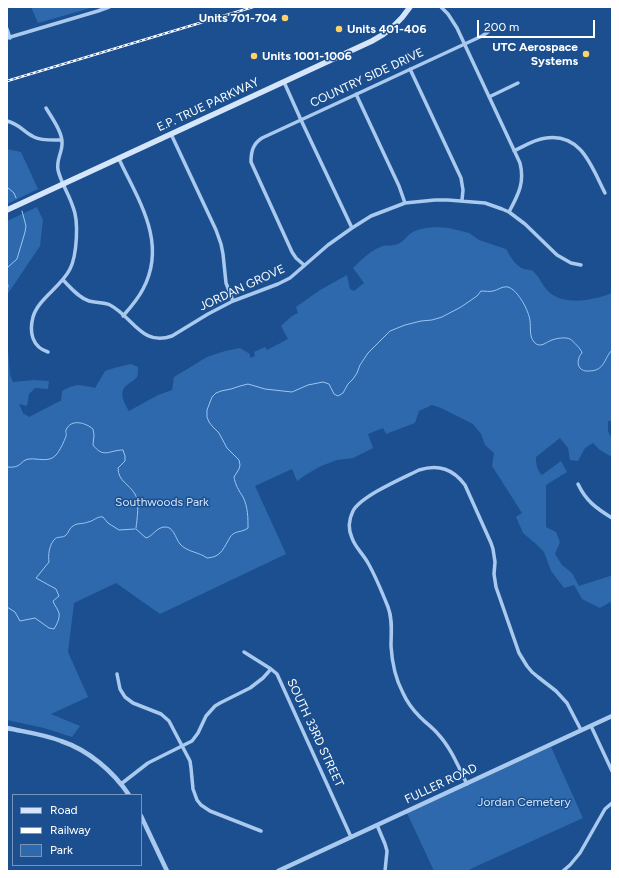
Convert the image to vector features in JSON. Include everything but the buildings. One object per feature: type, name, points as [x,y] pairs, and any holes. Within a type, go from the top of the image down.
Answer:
[{"type":"main road","name":"E.P. TRUE PARKWAY","points":[[7,210],[377,38],[389,31],[400,21],[410,7]]},
{"type":"street","points":[[7,29],[8,38],[109,7]]},
{"type":"street","points":[[441,7],[448,14],[457,28],[520,163],[522,171],[520,188],[516,200],[509,212]]},
{"type":"street","name":"COUNTRY SIDE DRIVE","points":[[304,266],[292,252],[253,166],[251,153],[258,141],[464,44],[488,32],[490,28]]},
{"type":"street","points":[[410,69],[461,178],[463,190],[462,200]]},
{"type":"street","points":[[284,82],[352,228]]},
{"type":"street","points":[[489,97],[518,83]]},
{"type":"street","points":[[356,94],[399,186],[405,203]]},
{"type":"street","points":[[46,108],[62,140],[62,148],[58,158],[57,168],[59,176],[74,208],[76,221],[74,259],[70,270],[63,280],[41,303],[33,317],[32,328],[35,343],[42,350],[48,352]]},
{"type":"street","points":[[7,121],[16,124],[28,134],[38,139],[62,140]]},
{"type":"street","points":[[171,134],[216,230],[222,249],[226,283],[233,301]]},
{"type":"street","points":[[514,151],[545,138],[561,138],[568,141],[582,150],[605,193]]},
{"type":"street","points":[[119,159],[147,217],[153,244],[152,262],[148,279],[138,298],[123,316]]},
{"type":"street","name":"JORDAN GROVE","points":[[63,280],[80,297],[109,305],[143,333],[159,339],[172,336],[233,301],[290,278],[328,245],[371,216],[405,203],[435,200],[462,200],[484,203],[509,212],[525,224],[557,254],[571,263],[581,265]]},
{"type":"street","points":[[466,784],[446,743],[409,704],[399,685],[393,665],[392,622],[389,609],[368,562],[351,537],[350,520],[353,511],[360,502],[419,470],[434,467],[441,468],[452,473],[460,479],[464,485],[493,549],[496,587],[519,653],[532,672],[567,702],[581,730]]},
{"type":"street","points":[[578,484],[591,504],[612,518]]},
{"type":"street","name":"SOUTH 33RD STREET","points":[[244,652],[272,669],[277,674],[351,837]]},
{"type":"street","points":[[121,784],[148,763],[192,741],[206,716],[215,706],[250,688],[272,669]]},
{"type":"street","points":[[117,674],[120,689],[125,697],[157,712],[166,718],[172,726],[190,761],[194,794],[201,804],[210,811],[261,831]]},
{"type":"street","name":"FULLER ROAD","points":[[278,871],[612,716]]},
{"type":"street","points":[[591,726],[612,771]]},
{"type":"street","points":[[7,728],[50,737],[73,746],[107,769],[128,794]]},
{"type":"street","points":[[563,871],[575,859],[605,809],[612,803]]},
{"type":"street","points":[[142,818],[167,871]]},
{"type":"street","points":[[377,825],[387,851],[386,871]]},
{"type":"green space","points":[[31,7],[94,7],[38,23]]},
{"type":"green space","points":[[7,149],[21,152],[38,189],[7,204]]},
{"type":"green space","points":[[37,207],[43,220],[40,246],[7,295],[7,221]]},
{"type":"green space","name":"Southwoods Park","points":[[434,227],[449,228],[469,233],[479,240],[506,249],[512,259],[521,268],[533,271],[548,291],[557,297],[572,301],[589,300],[612,293],[612,421],[608,421],[608,431],[612,440],[612,455],[610,456],[600,450],[593,443],[585,448],[578,461],[570,460],[568,448],[560,438],[536,457],[536,462],[542,475],[561,461],[567,472],[546,485],[546,527],[556,532],[560,542],[555,554],[562,565],[572,573],[579,586],[612,576],[612,601],[600,608],[582,599],[574,585],[564,588],[551,571],[544,552],[523,533],[516,517],[522,513],[492,466],[494,453],[485,445],[481,434],[473,424],[432,405],[419,411],[415,423],[386,434],[383,428],[368,434],[373,448],[353,458],[337,460],[321,466],[297,481],[292,469],[255,486],[286,554],[160,614],[116,583],[74,603],[68,652],[88,697],[51,714],[80,726],[72,737],[44,728],[7,720],[7,348],[10,375],[13,382],[34,380],[49,381],[48,389],[35,388],[29,394],[27,406],[19,404],[24,415],[25,414],[29,417],[61,401],[62,391],[71,387],[81,386],[95,388],[105,371],[131,364],[138,367],[137,377],[124,388],[122,394],[129,411],[158,395],[172,390],[174,377],[207,357],[240,348],[250,354],[250,358],[255,356],[254,352],[265,347],[267,350],[288,339],[281,326],[292,316],[298,313],[296,307],[320,290],[347,275],[350,289],[354,291],[364,283],[353,268],[367,255],[383,246],[400,243],[415,231]]},
{"type":"green space","name":"Jordan Cemetery","points":[[551,747],[583,818],[466,871],[434,871],[407,813]]},
{"type":"waterway","points":[[7,187],[14,193],[16,198]]},
{"type":"waterway","points":[[7,268],[17,259],[25,232],[26,226],[22,211]]},
{"type":"waterway","points":[[7,281],[7,291]]},
{"type":"waterway","points":[[136,529],[146,538],[151,536],[159,529],[167,527],[172,530],[180,544],[186,549],[207,558],[218,555],[232,535],[248,528],[248,520],[245,501],[237,487],[234,477],[239,469],[239,460],[227,448],[219,433],[209,422],[207,417],[207,410],[212,397],[221,391],[248,384],[265,389],[292,392],[308,385],[323,382],[329,384],[334,394],[338,396],[343,393],[353,379],[368,353],[390,331],[405,325],[442,317],[461,307],[477,296],[481,291],[492,291],[508,287],[516,292],[528,312],[532,340],[536,344],[541,345],[556,339],[570,339],[582,352],[579,357],[578,364],[584,371],[598,369],[604,364],[612,350]]},
{"type":"waterway","points":[[7,467],[16,467],[29,459],[50,459],[57,453],[63,443],[68,426],[75,423],[87,425],[93,429],[93,445],[100,452],[107,453],[123,450],[125,461],[118,468],[118,472],[137,497],[138,511],[136,528]]},
{"type":"waterway","points":[[7,607],[15,612],[20,621],[35,618],[49,628],[54,629],[59,615],[53,601],[59,596],[56,589],[36,578],[49,562],[49,551],[54,540],[65,536],[74,525],[86,523],[101,517],[119,530],[135,529]]},
{"type":"railway","points":[[7,81],[253,7]]},
{"type":"place","name":"Units 701-704","points":[[285,18]]},
{"type":"place","name":"Units 401-406","points":[[339,29]]},
{"type":"place","name":"UTC Aerospace Systems","points":[[586,54]]},
{"type":"place","name":"Units 1001-1006","points":[[254,56]]}]
